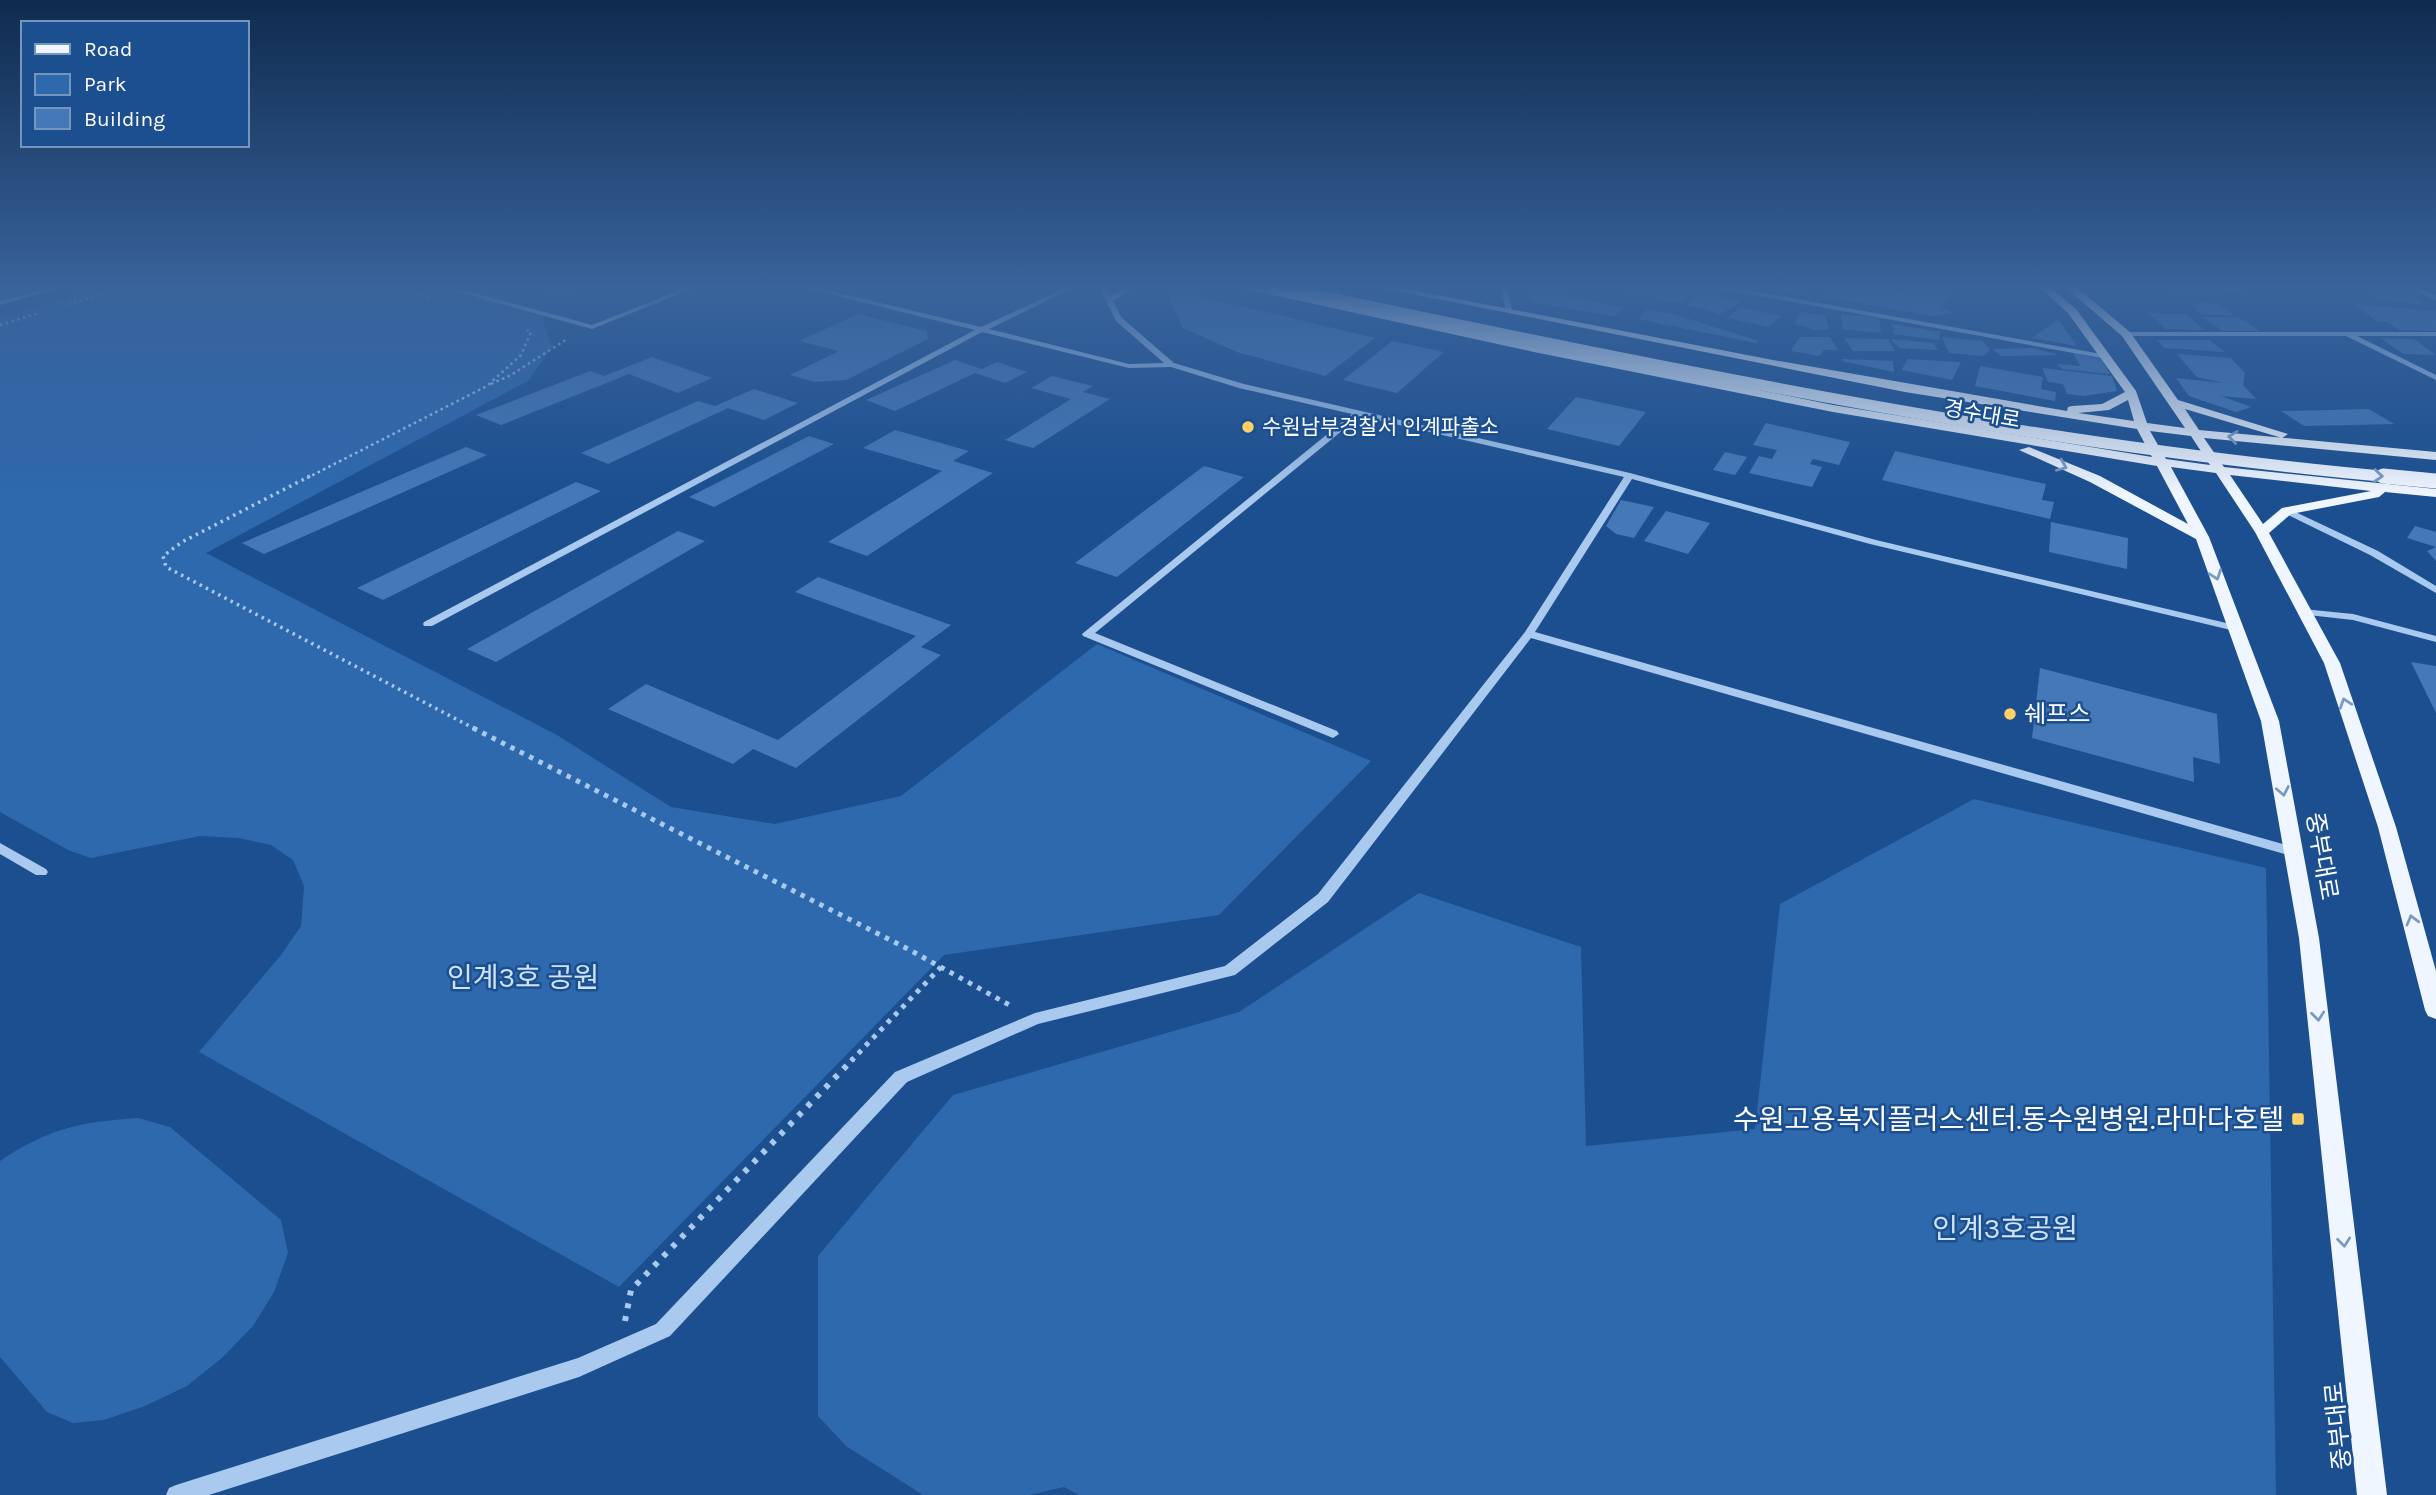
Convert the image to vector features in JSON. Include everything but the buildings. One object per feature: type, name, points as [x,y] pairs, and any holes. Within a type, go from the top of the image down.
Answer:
[{"type":"main road","name":"경수대로","points":[[1584,356],[1999,439],[2163,464],[2436,493]]},
{"type":"main road","points":[[1627,356],[1994,428],[2302,469],[2436,481]]},
{"type":"main road","points":[[1684,356],[2049,426],[2248,452],[2436,469]]},
{"type":"main road","name":"경수대로","points":[[1744,356],[2044,413],[2350,451],[2436,456]]},
{"type":"main road","points":[[2141,356],[2262,532],[2332,663],[2429,960],[2436,1010]]},
{"type":"main road","name":"중부대로","points":[[2107,357],[2132,393],[2141,427],[2202,537],[2270,722],[2309,938],[2372,1495]]},
{"type":"main road","points":[[2044,413],[2105,407],[2132,393]]},
{"type":"main road","points":[[2173,402],[2217,417],[2350,451]]},
{"type":"main road","points":[[1999,439],[2095,480],[2202,537]]},
{"type":"main road","points":[[2262,532],[2287,511],[2395,490]]},
{"type":"street","points":[[428,624],[932,356]]},
{"type":"street","points":[[1085,356],[1129,366],[1171,365],[1242,386],[1630,477],[1874,542],[2235,628]]},
{"type":"street","points":[[1161,356],[1171,365]]},
{"type":"street","points":[[2100,356],[2107,357]]},
{"type":"street","points":[[2392,356],[2436,378]]},
{"type":"street","points":[[1333,734],[1087,634],[1358,413]]},
{"type":"street","points":[[176,1495],[579,1367],[663,1330],[901,1077],[1035,1018],[1230,971],[1323,898],[1529,634],[1630,477]]},
{"type":"street","points":[[2287,511],[2374,553],[2436,590]]},
{"type":"street","points":[[2421,582],[2436,582]]},
{"type":"street","points":[[2303,612],[2353,617],[2436,639]]},
{"type":"street","points":[[1529,634],[2295,852]]},
{"type":"street","points":[[0,848],[41,872]]},
{"type":"path","points":[[487,386],[510,368],[519,356]]},
{"type":"path","points":[[538,356],[513,377],[487,386],[182,542],[163,556],[166,567],[1035,1018]]},
{"type":"path","points":[[620,1349],[631,1290],[941,967]]},
{"type":"green space","name":"인계3호 공원","points":[[0,356],[546,356],[528,381],[206,553],[557,735],[671,807],[775,824],[901,796],[1097,644],[1371,761],[1219,915],[944,955],[619,1287],[199,1052],[281,955],[301,926],[304,886],[293,860],[271,845],[239,838],[200,836],[91,858],[68,850],[0,812]]},
{"type":"green space","name":"인계3호공원","points":[[1974,799],[2266,868],[2276,1495],[1079,1495],[1064,1487],[1029,1495],[923,1495],[846,1446],[818,1416],[818,1256],[953,1095],[1239,1012],[1419,893],[1581,947],[1586,1146],[1755,1129],[1780,904]]},
{"type":"green space","points":[[138,1118],[170,1127],[281,1220],[288,1253],[274,1292],[253,1326],[223,1357],[187,1386],[145,1406],[104,1420],[73,1423],[47,1412],[0,1357],[0,1161],[34,1141],[66,1129]]},
{"type":"place","name":"수원남부경찰서 인계파출소","points":[[1248,427]]},
{"type":"place","name":"쉐프스","points":[[2010,714]]},
{"type":"place","name":"수원고용복지플러스센터.동수원병원.라마다호텔","points":[[2298,1119]]}]
